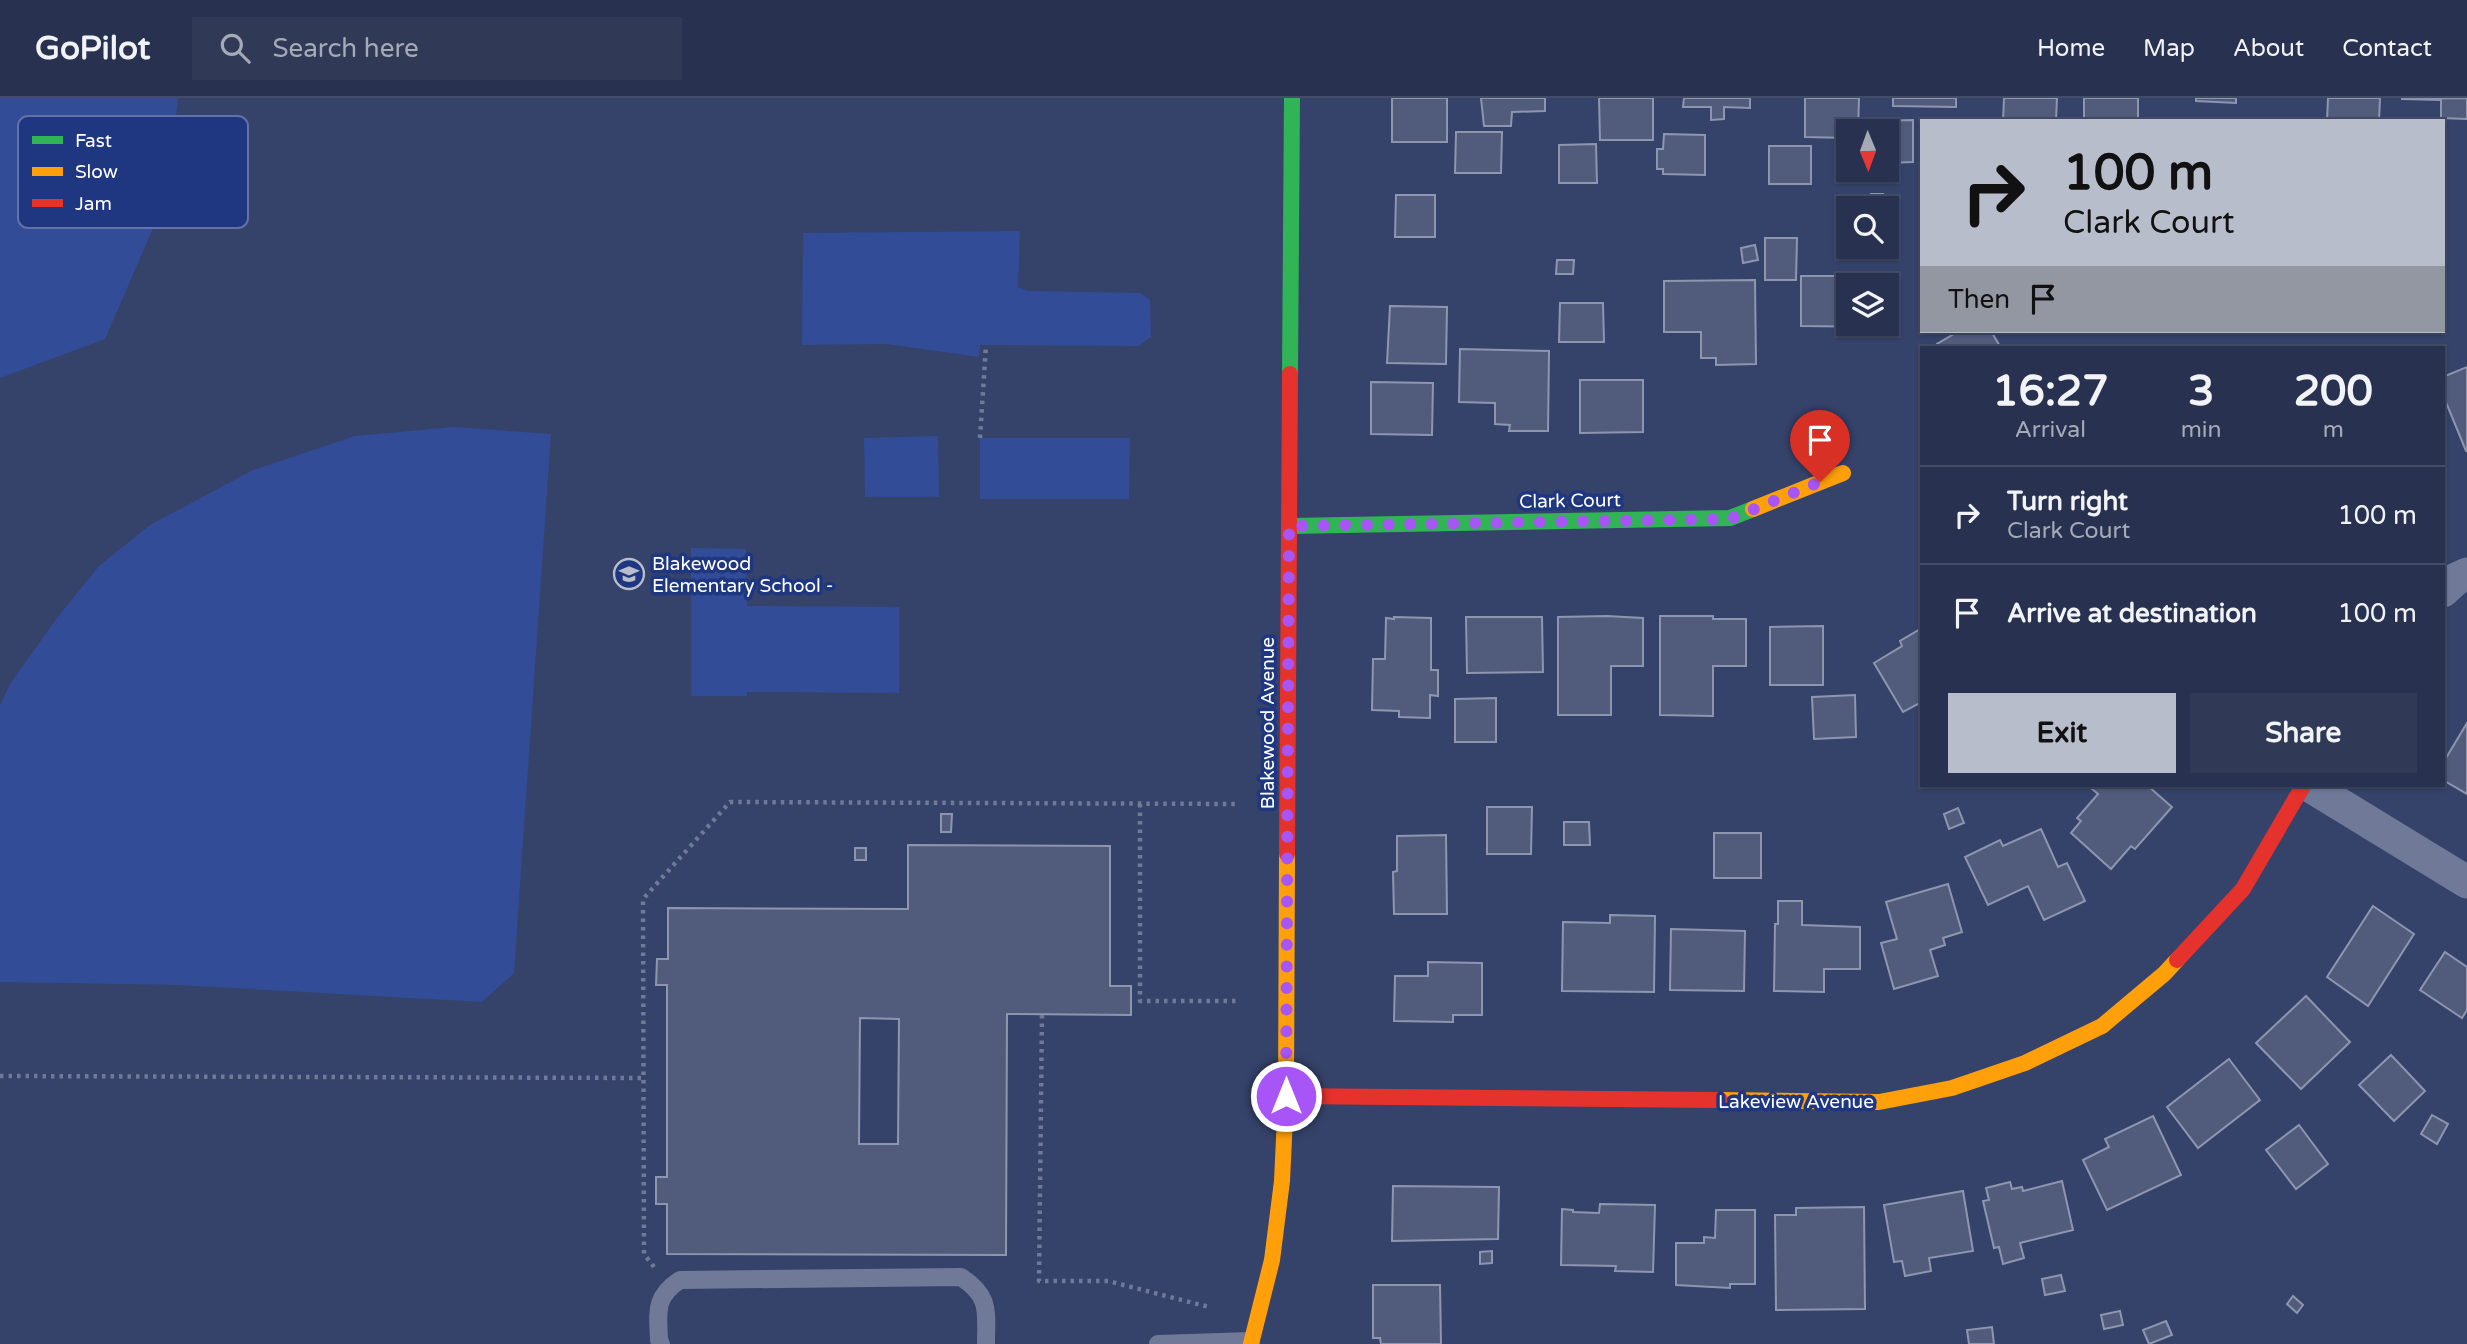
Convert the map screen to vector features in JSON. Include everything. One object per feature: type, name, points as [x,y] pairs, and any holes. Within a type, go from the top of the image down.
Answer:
[{"type":"street","name":"Blakewood Avenue","points":[[1251,1343],[1263,1303],[1277,1234],[1286,1096],[1292,98]]},
{"type":"street","name":"Clark Court","points":[[1289,526],[1730,519],[1843,473]]},
{"type":"street","points":[[2445,589],[2455,579],[2467,574]]},
{"type":"street","name":"Lakeview Avenue","points":[[1286,1096],[1880,1102],[1952,1088],[2025,1063],[2102,1026],[2164,974],[2243,889],[2303,787]]},
{"type":"street","points":[[2312,787],[2467,882]]},
{"type":"lane","points":[[661,1344],[658,1304],[668,1288],[680,1280],[961,1277],[977,1287],[985,1305],[986,1344]]},
{"type":"lane","points":[[1158,1344],[1251,1343]]},
{"type":"path","points":[[980,438],[986,345]]},
{"type":"path","points":[[668,1288],[645,1254],[643,899],[730,802],[1237,804]]},
{"type":"path","points":[[1140,804],[1140,1001],[1238,1001]]},
{"type":"path","points":[[1042,1015],[1039,1281],[1108,1281],[1209,1307]]},
{"type":"path","points":[[0,1076],[644,1078]]},
{"type":"shaded area","points":[[0,98],[178,98],[176,116],[18,116],[18,228],[153,228],[105,339],[0,378]]},
{"type":"shaded area","points":[[1020,231],[1018,287],[1028,291],[1140,293],[1150,300],[1151,337],[1138,346],[980,345],[979,357],[887,344],[802,345],[803,233]]},
{"type":"shaded area","points":[[453,427],[551,434],[514,973],[482,1002],[178,985],[0,982],[0,705],[10,684],[57,618],[99,566],[150,525],[253,470],[355,436]]},
{"type":"shaded area","points":[[938,436],[939,497],[865,497],[864,438]]},
{"type":"shaded area","points":[[980,438],[1130,438],[1129,499],[980,499]]},
{"type":"shaded area","points":[[691,548],[746,549],[747,606],[899,607],[899,693],[747,692],[747,696],[691,696]]},
{"type":"building","points":[[1392,98],[1447,98],[1447,142],[1392,142]]},
{"type":"building","points":[[1481,98],[1545,98],[1545,111],[1512,112],[1511,126],[1484,126]]},
{"type":"building","points":[[1599,98],[1653,98],[1653,140],[1600,140]]},
{"type":"building","points":[[1684,98],[1750,98],[1750,108],[1724,107],[1724,119],[1711,120],[1711,107],[1683,107]]},
{"type":"building","points":[[1805,98],[1859,98],[1858,119],[1836,119],[1836,138],[1805,137]]},
{"type":"building","points":[[1893,98],[1956,98],[1956,107],[1893,106]]},
{"type":"building","points":[[2004,98],[2057,98],[2056,119],[2003,119]]},
{"type":"building","points":[[2084,98],[2138,98],[2138,119],[2084,119]]},
{"type":"building","points":[[2196,98],[2236,98],[2236,103],[2196,101]]},
{"type":"building","points":[[2328,98],[2380,98],[2379,119],[2327,119]]},
{"type":"building","points":[[2467,98],[2467,119],[2441,118],[2441,100],[2401,99]]},
{"type":"building","points":[[1899,120],[1913,120],[1913,162],[1899,163]]},
{"type":"building","points":[[1456,132],[1502,132],[1501,173],[1455,173]]},
{"type":"building","points":[[1664,134],[1705,135],[1705,175],[1663,174],[1663,169],[1657,169],[1657,149],[1663,149]]},
{"type":"building","points":[[1596,144],[1597,183],[1559,183],[1559,145]]},
{"type":"building","points":[[1769,146],[1811,146],[1811,184],[1769,184]]},
{"type":"building","points":[[1396,195],[1435,195],[1435,237],[1395,237]]},
{"type":"building","points":[[1765,238],[1797,238],[1796,280],[1765,280]]},
{"type":"building","points":[[1755,245],[1758,260],[1743,263],[1741,248]]},
{"type":"building","points":[[1557,260],[1574,260],[1573,274],[1556,274]]},
{"type":"building","points":[[1801,276],[1836,276],[1836,326],[1801,326]]},
{"type":"building","points":[[1755,280],[1756,364],[1716,365],[1716,358],[1701,358],[1701,332],[1664,332],[1664,281]]},
{"type":"building","points":[[1560,303],[1603,303],[1604,342],[1559,342]]},
{"type":"building","points":[[1390,306],[1447,307],[1446,364],[1387,363]]},
{"type":"building","points":[[1956,333],[1992,333],[2000,346],[1938,346],[1937,344]]},
{"type":"building","points":[[1460,349],[1549,351],[1548,431],[1509,431],[1510,425],[1495,424],[1495,403],[1459,402]]},
{"type":"building","points":[[2467,367],[2467,451],[2445,400],[2445,376]]},
{"type":"building","points":[[1580,380],[1643,380],[1643,432],[1580,433]]},
{"type":"building","points":[[1371,382],[1433,383],[1432,435],[1371,434]]},
{"type":"building","points":[[1660,616],[1746,619],[1746,666],[1713,666],[1713,716],[1660,715]]},
{"type":"building","points":[[1466,617],[1542,617],[1543,672],[1467,673]]},
{"type":"building","points":[[1558,617],[1643,618],[1643,666],[1611,666],[1611,715],[1558,715]]},
{"type":"building","points":[[1386,618],[1431,618],[1431,670],[1438,670],[1438,696],[1430,695],[1430,718],[1399,717],[1399,711],[1372,710],[1373,659],[1385,659]]},
{"type":"building","points":[[1823,626],[1823,685],[1770,685],[1770,627]]},
{"type":"building","points":[[1920,629],[1920,703],[1903,712],[1874,663],[1902,646],[1900,641]]},
{"type":"building","points":[[1855,695],[1856,737],[1814,739],[1812,697]]},
{"type":"building","points":[[1496,698],[1496,742],[1455,742],[1455,699]]},
{"type":"building","points":[[2467,723],[2467,794],[2445,781],[2445,760]]},
{"type":"building","points":[[2149,787],[2172,807],[2135,849],[2131,846],[2111,869],[2071,833],[2081,821],[2077,818],[2098,794],[2091,788]]},
{"type":"building","points":[[1487,807],[1532,807],[1531,854],[1487,854]]},
{"type":"building","points":[[1958,808],[1964,823],[1949,829],[1944,814]]},
{"type":"building","points":[[941,814],[952,814],[951,832],[941,832]]},
{"type":"building","points":[[1564,822],[1589,822],[1590,845],[1564,845]]},
{"type":"building","points":[[2041,829],[2058,867],[2067,863],[2085,901],[2044,920],[2028,886],[1988,905],[1965,857],[2000,840],[2003,846]]},
{"type":"building","points":[[1714,833],[1761,833],[1761,878],[1714,878]]},
{"type":"building","points":[[1446,835],[1447,914],[1394,914],[1393,872],[1397,871],[1397,836]]},
{"type":"building","points":[[908,845],[1110,846],[1110,986],[1131,986],[1131,1015],[1007,1014],[1006,1255],[667,1254],[667,1204],[656,1204],[656,1177],[667,1177],[667,985],[656,985],[657,959],[668,959],[668,908],[908,909]],"holes":[[[860,1018],[899,1019],[898,1144],[859,1144]]]},
{"type":"building","points":[[855,848],[866,848],[866,860],[855,860]]},
{"type":"building","points":[[1948,884],[1962,932],[1943,938],[1945,945],[1930,950],[1938,976],[1894,989],[1881,943],[1897,939],[1886,902]]},
{"type":"building","points":[[1778,901],[1802,901],[1802,925],[1860,927],[1860,969],[1824,969],[1824,992],[1774,991]]},
{"type":"building","points":[[2373,906],[2414,934],[2368,1006],[2327,977]]},
{"type":"building","points":[[1610,915],[1655,916],[1654,992],[1562,991],[1563,922],[1610,923]]},
{"type":"building","points":[[1671,929],[1745,931],[1744,991],[1670,990]]},
{"type":"building","points":[[2445,952],[2467,967],[2467,1010],[2462,1018],[2420,990]]},
{"type":"building","points":[[1428,962],[1482,963],[1482,1015],[1453,1015],[1453,1022],[1394,1021],[1395,976],[1428,976]]},
{"type":"building","points":[[2306,996],[2350,1042],[2301,1089],[2256,1043]]},
{"type":"building","points":[[2391,1055],[2425,1091],[2394,1121],[2359,1085]]},
{"type":"building","points":[[2229,1059],[2260,1100],[2198,1148],[2167,1107]]},
{"type":"building","points":[[2432,1115],[2448,1124],[2437,1144],[2421,1134]]},
{"type":"building","points":[[2153,1116],[2181,1175],[2107,1210],[2083,1160],[2109,1147],[2105,1139]]},
{"type":"building","points":[[2299,1125],[2328,1164],[2296,1189],[2266,1150]]},
{"type":"building","points":[[2062,1181],[2073,1230],[2020,1243],[2024,1258],[2003,1264],[1999,1247],[1994,1248],[1983,1201],[1989,1200],[1986,1188],[2010,1182],[2012,1189],[2022,1187],[2023,1191]]},
{"type":"building","points":[[1393,1186],[1499,1187],[1498,1239],[1392,1241]]},
{"type":"building","points":[[1963,1191],[1973,1251],[1929,1258],[1931,1271],[1905,1276],[1902,1261],[1894,1262],[1884,1205]]},
{"type":"building","points":[[1600,1204],[1655,1205],[1653,1272],[1615,1271],[1616,1266],[1561,1265],[1562,1209],[1599,1213]]},
{"type":"building","points":[[1864,1207],[1865,1309],[1776,1310],[1775,1215],[1796,1215],[1796,1208]]},
{"type":"building","points":[[1716,1210],[1755,1210],[1755,1284],[1730,1284],[1730,1288],[1676,1285],[1676,1243],[1704,1243],[1704,1237],[1715,1238]]},
{"type":"building","points":[[1492,1251],[1492,1263],[1480,1264],[1480,1252]]},
{"type":"building","points":[[2061,1275],[2065,1291],[2045,1295],[2042,1279]]},
{"type":"building","points":[[1373,1285],[1440,1285],[1441,1344],[1381,1344],[1380,1338],[1373,1338]]},
{"type":"building","points":[[2293,1296],[2303,1305],[2297,1313],[2287,1304]]},
{"type":"building","points":[[2120,1311],[2123,1325],[2104,1329],[2101,1315]]},
{"type":"building","points":[[2166,1321],[2172,1335],[2149,1344],[2143,1330]]},
{"type":"building","points":[[1992,1327],[1994,1344],[1969,1344],[1967,1330]]},
{"type":"traffic: fast","points":[[1290,374],[1292,98]]},
{"type":"traffic: fast","points":[[1289,526],[1730,518],[1753,509]]},
{"type":"traffic: slow","points":[[1753,509],[1843,473]]},
{"type":"traffic: slow","points":[[1251,1344],[1272,1260],[1282,1181],[1286,1096],[1287,854]]},
{"type":"traffic: slow","points":[[1720,1100],[1879,1102],[1952,1088],[2025,1063],[2102,1026],[2177,960]]},
{"type":"traffic: jam","points":[[1287,854],[1290,374]]},
{"type":"traffic: jam","points":[[2177,960],[2243,889],[2302,787]]},
{"type":"traffic: jam","points":[[1286,1096],[1720,1100]]},
{"type":"place","name":"Blakewood Elementary School -","points":[[629,574]]},
{"type":"route","points":[[1286,1096],[1289,526],[1730,519],[1820,482]]}]
